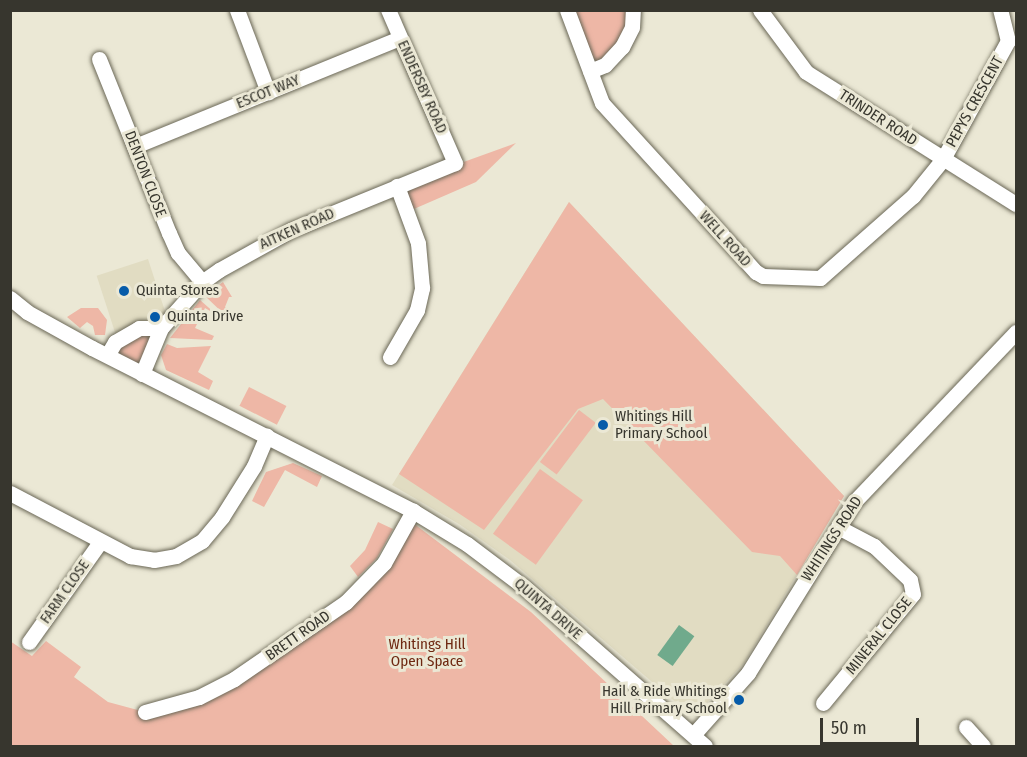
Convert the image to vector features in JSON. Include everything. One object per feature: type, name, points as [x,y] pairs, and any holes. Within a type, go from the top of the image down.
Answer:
[{"type":"street","points":[[237,10],[268,92]]},
{"type":"street","name":"ENDERSBY ROAD","points":[[388,10],[455,163]]},
{"type":"street","name":"WELL ROAD","points":[[567,10],[602,103],[763,276],[820,278],[827,275],[913,196],[943,159]]},
{"type":"street","points":[[590,71],[605,65],[622,47],[632,27],[633,10]]},
{"type":"street","name":"TRINDER ROAD","points":[[760,10],[806,72],[1017,204]]},
{"type":"street","name":"PEPYS CRESCENT","points":[[943,159],[1008,41],[1000,10]]},
{"type":"street","name":"ESCOT WAY","points":[[135,146],[400,38]]},
{"type":"street","name":"DENTON CLOSE","points":[[99,59],[178,253],[202,282]]},
{"type":"street","name":"AITKEN ROAD","points":[[142,374],[161,328],[202,282],[260,245],[455,163]]},
{"type":"street","points":[[390,357],[417,310],[422,288],[418,243],[397,186]]},
{"type":"street","name":"QUINTA DRIVE","points":[[10,298],[34,316],[142,374],[413,511],[524,587],[705,747]]},
{"type":"street","points":[[108,354],[115,342],[139,328],[161,328]]},
{"type":"street","name":"WHITINGS ROAD","points":[[693,735],[748,673],[838,527],[869,485],[1017,332]]},
{"type":"street","points":[[10,493],[130,556],[154,560],[177,556],[202,541],[254,466],[267,436]]},
{"type":"street","name":"BRETT ROAD","points":[[145,712],[199,697],[234,679],[346,602],[384,563],[413,511]]},
{"type":"street","name":"MINERAL CLOSE","points":[[823,703],[914,594],[910,580],[874,546],[838,527]]},
{"type":"street","name":"FARM CLOSE","points":[[29,642],[100,542]]},
{"type":"street","points":[[966,727],[983,747]]},
{"type":"shaded area","name":"Whitings Hill Primary School","points":[[569,202],[844,496],[744,663],[699,711],[686,711],[510,560],[459,524],[392,485]]},
{"type":"shaded area","points":[[148,259],[167,317],[115,334],[97,276]]},
{"type":"shaded area","points":[[679,625],[694,636],[673,666],[657,655]]},
{"type":"green space","points":[[575,11],[629,11],[621,39],[598,62],[591,58]]},
{"type":"green space","points":[[516,143],[476,182],[407,212],[397,186]]},
{"type":"green space","points":[[569,202],[844,496],[797,575],[780,556],[752,552],[603,399],[578,409],[484,530],[399,474]]},
{"type":"green space","points":[[223,282],[232,297],[229,297],[225,307],[230,311],[227,317],[205,296]]},
{"type":"green space","points":[[200,300],[217,315],[205,308],[195,328],[214,336],[212,340],[170,338]]},
{"type":"green space","points":[[81,308],[98,308],[107,320],[105,335],[95,335],[93,326],[87,322],[80,328],[67,317]]},
{"type":"green space","points":[[139,328],[161,328],[143,372],[108,354]]},
{"type":"green space","points":[[167,344],[177,348],[211,346],[198,372],[213,381],[209,390],[166,370],[161,355]]},
{"type":"green space","points":[[249,387],[286,406],[277,425],[239,406]]},
{"type":"green space","points":[[579,410],[596,423],[557,475],[540,462]]},
{"type":"green space","points":[[293,463],[322,476],[317,487],[285,470],[264,507],[252,501],[266,472]]},
{"type":"green space","points":[[540,469],[583,500],[536,565],[493,534]]},
{"type":"green space","name":"Whitings Hill Open Space","points":[[409,520],[531,612],[674,746],[11,746],[10,641],[32,656],[46,641],[81,667],[74,677],[108,702],[145,712],[199,697],[346,602]]},
{"type":"green space","points":[[378,522],[393,529],[377,558],[358,577],[350,566],[365,550]]},
{"type":"place","name":"Quinta Stores","points":[[124,291]]},
{"type":"place","name":"Quinta Drive","points":[[155,317]]},
{"type":"place","name":"Whitings Hill Primary School","points":[[603,425]]},
{"type":"place","name":"Hail & Ride Whitings Hill Primary School","points":[[739,700]]}]
